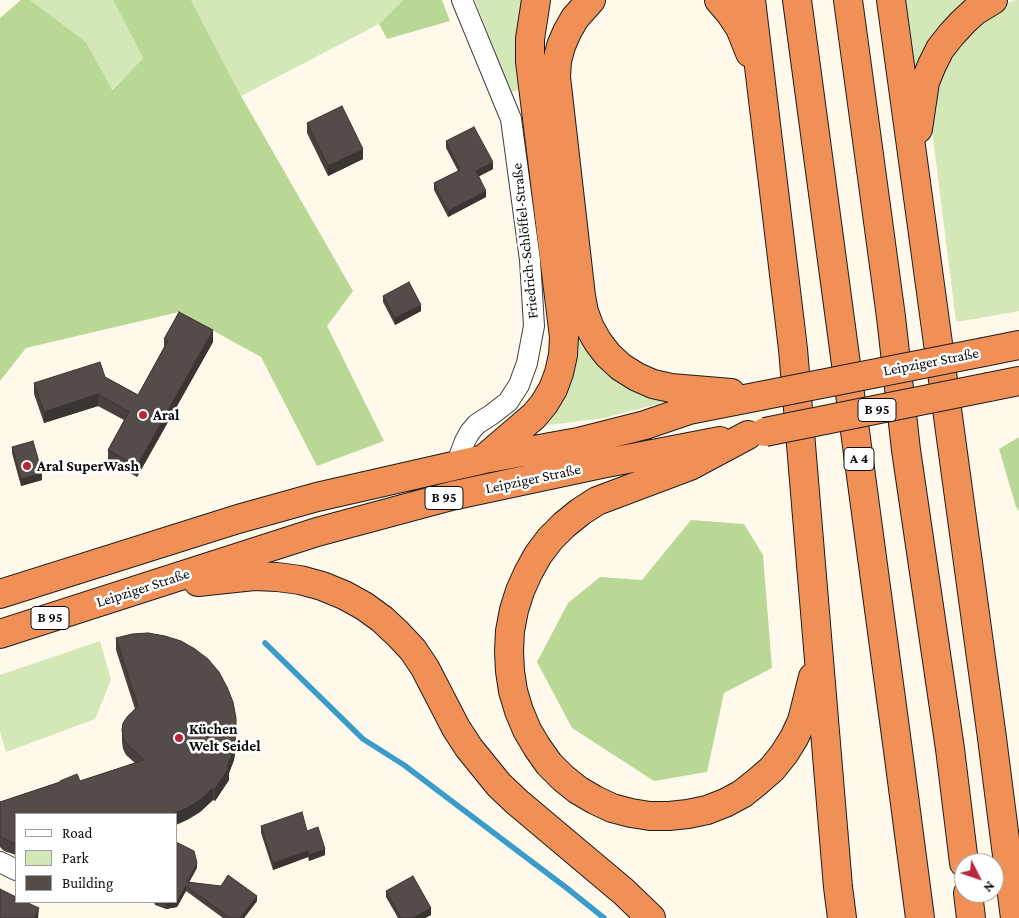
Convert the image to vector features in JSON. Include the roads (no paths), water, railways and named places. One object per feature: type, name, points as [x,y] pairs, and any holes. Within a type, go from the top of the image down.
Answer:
[{"type":"highway","points":[[484,459],[534,416],[544,404],[560,372],[563,355],[564,337],[530,62],[530,39],[536,0]]},
{"type":"highway","points":[[591,0],[575,18],[567,32],[559,54],[556,77],[581,296],[590,328],[608,355],[637,377],[653,384],[671,388],[760,396]]},
{"type":"highway","points":[[718,0],[740,28],[761,77]]},
{"type":"highway","points":[[751,0],[793,349],[842,918]]},
{"type":"highway","name":"A 4","points":[[797,0],[920,918]]},
{"type":"highway","points":[[848,0],[890,308],[906,450],[950,749],[963,853]]},
{"type":"highway","points":[[891,0],[1015,918]]},
{"type":"highway","points":[[913,158],[925,82],[940,49],[963,22],[975,11],[993,0]]},
{"type":"highway","name":"Leipziger Straße","points":[[0,594],[247,516],[317,497],[484,459],[578,442],[645,425],[689,410],[1019,344]]},
{"type":"highway","name":"Leipziger Straße","points":[[0,634],[317,532],[451,496],[1019,380]]},
{"type":"highway","points":[[757,434],[690,466],[597,501],[580,512],[550,539],[528,573],[514,610],[509,651],[513,691],[527,730],[537,747],[549,764],[578,790],[612,808],[631,813],[659,816],[688,814],[716,806],[742,794],[778,762],[794,738],[802,721],[818,654]]},
{"type":"highway","points":[[147,586],[254,576],[277,577],[300,580],[322,586],[364,606],[382,619],[413,650],[425,668],[456,728],[469,748],[499,785],[624,892],[651,918]]},
{"type":"highway","points":[[992,738],[1019,817]]},
{"type":"highway","points":[[969,903],[971,918]]},
{"type":"street","name":"Friedrich-Schlöffel-Straße","points":[[456,466],[470,432],[477,424],[508,402],[519,385],[527,363],[534,326],[530,260],[511,119],[462,0]]},
{"type":"street","points":[[0,862],[15,870]]},
{"type":"waterway","points":[[265,643],[363,739],[404,765],[604,918]]},
{"type":"place","name":"Aral","points":[[143,415]]},
{"type":"place","name":"Aral SuperWash","points":[[27,466]]},
{"type":"place","name":"Küchen Welt Seidel","points":[[179,738]]}]
